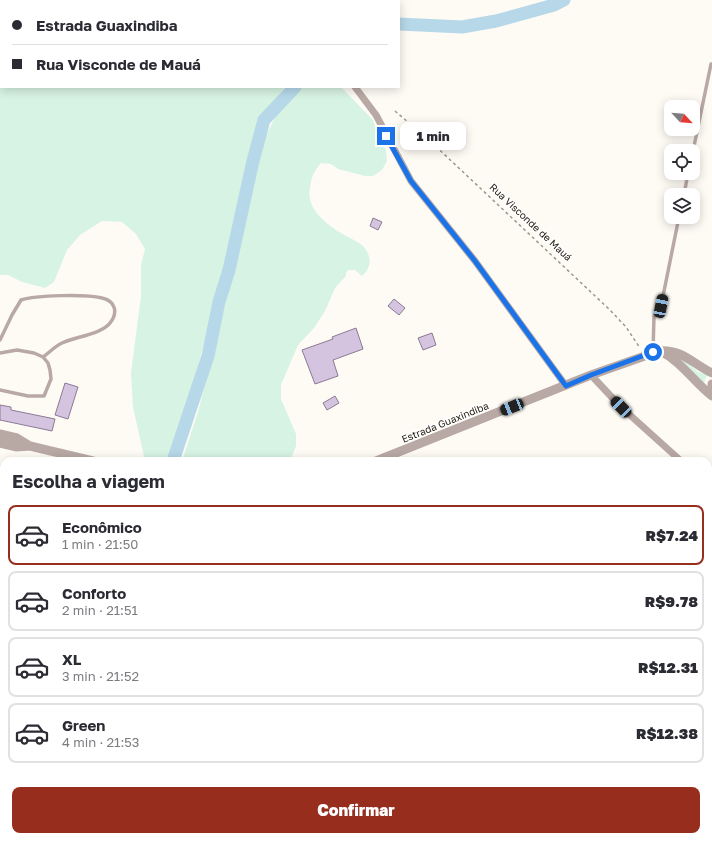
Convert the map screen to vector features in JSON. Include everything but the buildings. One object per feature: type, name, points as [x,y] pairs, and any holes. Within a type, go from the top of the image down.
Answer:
[{"type":"street","points":[[356,88],[376,115],[411,181],[475,261],[566,386]]},
{"type":"street","points":[[652,353],[668,350],[678,353],[712,373]]},
{"type":"street","points":[[652,353],[672,358],[695,382],[712,394]]},
{"type":"street","name":"Estrada Guaxindiba","points":[[386,457],[591,375],[652,353]]},
{"type":"street","points":[[591,375],[621,407],[677,457]]},
{"type":"street","points":[[712,384],[712,394]]},
{"type":"street","points":[[0,434],[17,438],[30,446]]},
{"type":"street","points":[[0,443],[16,447],[30,446],[76,457]]},
{"type":"lane","points":[[694,144],[711,64]]},
{"type":"lane","points":[[652,353],[654,316],[661,306],[678,224]]},
{"type":"lane","points":[[0,340],[21,300],[30,297],[85,296],[104,298],[115,307],[115,312],[110,324],[93,333],[62,343],[43,357]]},
{"type":"lane","points":[[0,353],[16,350],[43,357],[48,363],[50,374],[50,379],[44,396],[28,396],[0,390]]},
{"type":"path","name":"Rua Visconde de Mauá","points":[[395,111],[429,140],[618,318],[652,353]]},
{"type":"green space","points":[[0,88],[284,88],[268,108],[255,144],[225,266],[192,388],[168,457],[144,457],[133,407],[131,373],[141,296],[141,265],[145,249],[136,234],[122,222],[102,221],[80,235],[67,250],[54,282],[45,288],[22,282],[8,275],[0,275]]},
{"type":"green space","points":[[300,88],[342,88],[373,120],[379,138],[386,150],[387,161],[382,170],[373,176],[365,176],[338,169],[331,164],[321,163],[312,178],[309,195],[313,208],[322,219],[342,234],[363,246],[370,261],[368,269],[362,276],[355,270],[348,270],[346,276],[335,288],[325,311],[314,328],[298,345],[281,385],[281,399],[296,434],[296,446],[292,457],[183,457],[198,412],[227,298],[264,140],[278,111]]},
{"type":"green space","points":[[671,354],[688,363],[698,372],[708,375],[705,379],[704,385]]},
{"type":"waterway","points":[[400,24],[462,27],[496,21],[554,5],[564,0]]},
{"type":"waterway","points":[[174,457],[208,356],[219,302],[229,270],[253,161],[264,120],[294,88]]},
{"type":"route","points":[[386,136],[411,181],[475,261],[566,386],[653,352]]}]
